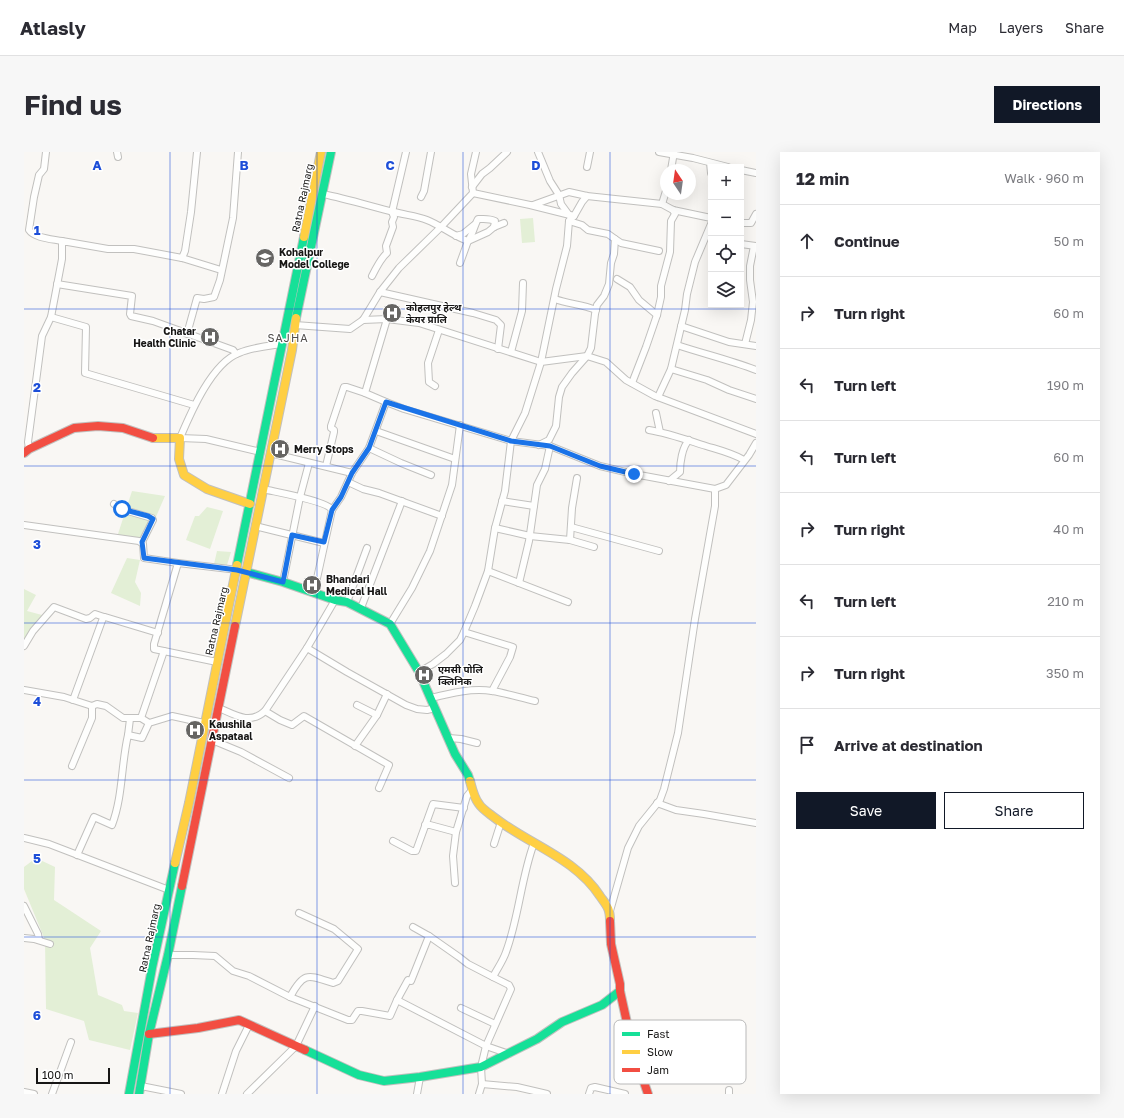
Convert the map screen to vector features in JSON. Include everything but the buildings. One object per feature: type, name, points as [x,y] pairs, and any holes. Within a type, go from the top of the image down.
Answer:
[{"type":"main road","name":"Ratna Rajmarg","points":[[129,1094],[152,968],[189,803],[321,152]]},
{"type":"main road","name":"Ratna Rajmarg","points":[[140,1090],[149,1034],[168,955],[219,708],[331,152]]},
{"type":"main road","points":[[27,451],[74,428],[98,426],[123,428],[152,438],[180,438],[179,459],[184,475],[207,488],[250,504]]},
{"type":"main road","points":[[246,572],[283,582],[335,600],[347,602],[390,624],[419,672],[455,754],[468,775],[472,790],[479,805],[501,822],[581,873],[595,888],[610,911],[611,944],[626,1020]]},
{"type":"main road","points":[[149,1034],[198,1028],[239,1020],[249,1026],[275,1036],[359,1074],[384,1080],[420,1077],[481,1068],[510,1054],[562,1022],[602,1005],[620,991]]},
{"type":"main road","points":[[645,1084],[648,1094]]},
{"type":"street","points":[[46,152],[44,169],[39,175],[32,211],[30,232],[37,235],[108,249],[134,249],[182,258],[221,270]]},
{"type":"street","points":[[182,258],[191,212],[197,152]]},
{"type":"street","points":[[187,334],[197,298],[204,299],[214,297],[220,280],[233,218],[238,152]]},
{"type":"street","points":[[372,276],[382,257],[387,253],[386,246],[393,227],[392,222],[394,216],[392,212],[406,152]]},
{"type":"street","points":[[422,197],[431,152]]},
{"type":"street","points":[[472,190],[471,174],[476,152]]},
{"type":"street","points":[[295,325],[350,329],[362,320],[380,292],[399,268],[441,227],[472,190],[482,174],[507,152]]},
{"type":"street","points":[[538,152],[550,181],[559,195],[561,204],[570,217]]},
{"type":"street","points":[[588,168],[590,152]]},
{"type":"street","points":[[659,152],[674,153],[714,164]]},
{"type":"street","points":[[672,164],[674,153]]},
{"type":"street","points":[[744,171],[756,173]]},
{"type":"street","points":[[472,190],[533,205],[570,217],[588,230],[608,234],[621,243],[659,251]]},
{"type":"street","points":[[533,205],[569,192],[588,196],[662,204],[673,210],[708,217]]},
{"type":"street","points":[[322,194],[426,220],[468,241],[488,232],[494,227],[504,224]]},
{"type":"street","points":[[419,672],[446,654],[460,640],[488,572],[495,528],[505,491],[511,441],[525,413],[541,362],[567,246],[570,217],[588,196]]},
{"type":"street","points":[[662,204],[663,200]]},
{"type":"street","points":[[24,209],[32,211]]},
{"type":"street","points":[[632,383],[657,315],[661,298],[661,286],[670,252],[671,221],[675,214],[673,210]]},
{"type":"street","points":[[744,223],[751,224],[756,214]]},
{"type":"street","points":[[456,236],[463,234],[474,225],[478,219],[488,218],[495,221],[494,227]]},
{"type":"street","points":[[460,262],[468,241],[473,233],[474,225]]},
{"type":"street","points":[[539,445],[549,440],[556,426],[558,404],[562,387],[572,372],[587,356],[591,348],[597,305],[604,296],[610,280],[615,239]]},
{"type":"street","points":[[27,451],[42,336],[51,317],[62,258],[62,240]]},
{"type":"street","points":[[658,397],[671,369],[695,262],[708,241]]},
{"type":"street","points":[[744,244],[755,246],[750,273],[752,302],[751,320],[745,344]]},
{"type":"street","points":[[618,279],[630,287],[639,300],[657,315]]},
{"type":"street","points":[[511,352],[522,311],[523,283]]},
{"type":"street","points":[[57,284],[132,296],[131,316],[153,321],[233,350],[236,354]]},
{"type":"street","points":[[380,292],[473,313],[496,320],[501,325],[498,348]]},
{"type":"street","points":[[554,299],[566,303],[584,305],[596,310]]},
{"type":"street","points":[[51,317],[86,327],[85,373],[194,405]]},
{"type":"street","points":[[362,320],[387,319],[419,323],[541,362],[587,356],[606,362],[626,380],[658,397],[756,434]]},
{"type":"street","points":[[365,393],[387,319]]},
{"type":"street","points":[[681,326],[729,342],[756,346]]},
{"type":"street","points":[[435,386],[429,382],[428,363],[439,330]]},
{"type":"street","points":[[261,452],[206,439],[180,438],[194,405],[223,364],[236,354],[262,346],[282,344]]},
{"type":"street","points":[[677,345],[711,356],[726,359],[756,370]]},
{"type":"street","points":[[671,369],[707,380],[729,390],[756,399]]},
{"type":"street","points":[[326,466],[334,432],[331,426],[344,387],[460,426],[511,441],[550,446],[600,466],[715,489],[726,485],[744,460],[749,456],[756,443]]},
{"type":"street","points":[[314,592],[332,510],[341,497],[352,473],[369,448],[386,402]]},
{"type":"street","points":[[656,413],[660,429]]},
{"type":"street","points":[[660,429],[663,419]]},
{"type":"street","points":[[390,624],[412,588],[430,551],[452,485],[460,426]]},
{"type":"street","points":[[649,430],[660,429],[737,456],[744,460]]},
{"type":"street","points":[[376,431],[455,459]]},
{"type":"street","points":[[669,480],[680,472],[680,465],[685,446],[689,440]]},
{"type":"street","points":[[519,583],[530,536],[537,485],[544,469],[550,446]]},
{"type":"street","points":[[369,448],[402,464],[431,475]]},
{"type":"street","points":[[270,453],[352,473]]},
{"type":"street","points":[[749,456],[756,458]]},
{"type":"street","points":[[283,582],[300,497],[310,463]]},
{"type":"street","points":[[570,540],[572,508],[577,478]]},
{"type":"street","points":[[348,482],[363,489],[379,492],[442,516]]},
{"type":"street","points":[[263,489],[328,505],[332,510]]},
{"type":"street","points":[[610,911],[628,848],[639,826],[657,804],[664,789],[678,733],[695,619],[715,506],[715,489]]},
{"type":"street","points":[[361,608],[402,501]]},
{"type":"street","points":[[502,501],[534,506]]},
{"type":"street","points":[[114,504],[122,509],[148,516],[153,519],[142,542],[144,558],[246,572]]},
{"type":"street","points":[[24,525],[142,542]]},
{"type":"street","points":[[255,526],[324,542]]},
{"type":"street","points":[[571,527],[659,551]]},
{"type":"street","points":[[495,528],[530,536],[570,540],[594,547]]},
{"type":"street","points":[[347,602],[367,548]]},
{"type":"street","points":[[178,563],[154,644],[154,649],[217,662]]},
{"type":"street","points":[[488,572],[568,602]]},
{"type":"street","points":[[219,708],[248,719],[260,716],[265,711],[307,648],[335,600]]},
{"type":"street","points":[[24,646],[34,631],[54,607],[86,619],[95,614],[158,633]]},
{"type":"street","points":[[73,700],[104,617]]},
{"type":"street","points":[[464,632],[513,647],[510,657],[492,691]]},
{"type":"street","points":[[307,648],[406,705],[417,709],[427,710],[435,708]]},
{"type":"street","points":[[141,718],[164,651]]},
{"type":"street","points":[[24,690],[73,700],[92,706],[96,704],[106,706],[123,718],[141,718],[149,723]]},
{"type":"street","points":[[431,698],[456,692],[474,690],[492,691],[535,701]]},
{"type":"street","points":[[355,746],[377,715],[387,694]]},
{"type":"street","points":[[357,705],[377,715]]},
{"type":"street","points":[[72,766],[92,718],[92,706]]},
{"type":"street","points":[[265,711],[290,725],[304,716],[389,765],[379,788]]},
{"type":"street","points":[[128,735],[142,738],[149,723],[172,716],[204,723]]},
{"type":"street","points":[[77,855],[94,817],[112,825],[118,810],[123,776],[124,752],[130,719]]},
{"type":"street","points":[[449,738],[477,743]]},
{"type":"street","points":[[212,740],[241,752],[289,778]]},
{"type":"street","points":[[455,883],[453,856],[456,832],[467,796],[472,790]]},
{"type":"street","points":[[393,842],[416,851],[433,804],[464,808]]},
{"type":"street","points":[[657,804],[676,810],[756,823]]},
{"type":"street","points":[[494,844],[501,822]]},
{"type":"street","points":[[425,825],[456,832]]},
{"type":"street","points":[[24,838],[49,844],[169,890]]},
{"type":"street","points":[[493,977],[506,953],[515,922],[528,860],[534,844]]},
{"type":"street","points":[[24,906],[38,934],[39,940]]},
{"type":"street","points":[[290,997],[304,978],[311,976],[333,983],[338,981],[358,949],[334,929],[299,913]]},
{"type":"street","points":[[413,927],[429,936],[468,964],[509,985],[511,989],[486,1046],[481,1068],[482,1084],[479,1094]]},
{"type":"street","points":[[168,955],[216,956],[233,971],[249,976],[290,997],[345,1019],[352,1020],[358,1011],[390,1016],[406,983],[408,980],[411,981],[429,936]]},
{"type":"street","points":[[24,938],[39,940],[50,944]]},
{"type":"street","points":[[397,1000],[486,1046],[510,1054]]},
{"type":"street","points":[[247,1094],[296,1046],[315,1006]]},
{"type":"street","points":[[461,1008],[495,1024]]},
{"type":"street","points":[[222,1094],[236,1051],[249,1026]]},
{"type":"street","points":[[52,1094],[71,1042]]},
{"type":"street","points":[[417,1094],[420,1077]]},
{"type":"street","points":[[482,1084],[517,1087],[547,1094]]},
{"type":"street","points":[[589,1094],[590,1088],[595,1086],[626,1094]]},
{"type":"street","points":[[140,1090],[181,1094]]},
{"type":"street","points":[[24,1092],[34,1094]]},
{"type":"green space","points":[[533,218],[535,242],[522,243],[520,219]]},
{"type":"green space","points":[[132,491],[165,496],[145,542],[117,537]]},
{"type":"green space","points":[[207,507],[223,511],[210,549],[186,540],[195,516],[199,516]]},
{"type":"green space","points":[[217,551],[231,552],[227,565],[214,564]]},
{"type":"green space","points":[[127,558],[140,560],[135,582],[141,593],[140,606],[111,593]]},
{"type":"green space","points":[[24,589],[36,595],[27,611],[42,615],[24,640]]},
{"type":"green space","points":[[36,858],[55,867],[54,900],[101,931],[90,948],[98,995],[122,1005],[124,1011],[138,1013],[130,1050],[89,1040],[84,1021],[46,1009],[45,940],[24,889],[24,867]]},
{"type":"traffic: fast","points":[[296,318],[331,152]]},
{"type":"traffic: fast","points":[[237,565],[304,237]]},
{"type":"traffic: fast","points":[[246,572],[283,582],[335,600],[347,602],[390,624],[419,672],[455,754],[470,781]]},
{"type":"traffic: fast","points":[[129,1094],[152,968],[175,863]]},
{"type":"traffic: fast","points":[[139,1094],[149,1034],[168,955],[182,886]]},
{"type":"traffic: fast","points":[[305,1050],[359,1075],[384,1081],[481,1067],[537,1039],[562,1022],[602,1005],[620,991]]},
{"type":"traffic: slow","points":[[304,237],[321,152]]},
{"type":"traffic: slow","points":[[235,626],[292,350],[296,318]]},
{"type":"traffic: slow","points":[[153,438],[180,438],[179,459],[184,475],[207,489],[250,504]]},
{"type":"traffic: slow","points":[[175,863],[189,803],[237,565]]},
{"type":"traffic: slow","points":[[470,781],[473,793],[484,810],[509,828],[565,862],[590,883],[608,907],[610,921]]},
{"type":"traffic: jam","points":[[24,453],[29,449],[74,428],[98,426],[123,428],[153,438]]},
{"type":"traffic: jam","points":[[182,886],[235,626]]},
{"type":"traffic: jam","points":[[610,921],[611,944],[626,1020]]},
{"type":"traffic: jam","points":[[149,1034],[198,1028],[239,1020],[305,1050]]},
{"type":"traffic: jam","points":[[645,1084],[648,1094]]},
{"type":"place","name":"Kohalpur Model College","points":[[265,258]]},
{"type":"place","name":"कोहलपुर हेल्थ केयर प्रालि","points":[[392,313]]},
{"type":"place","name":"Chatar Health Clinic","points":[[210,337]]},
{"type":"place","name":"Merry Stops","points":[[280,449]]},
{"type":"place","name":"Bhandari Medical Hall","points":[[312,585]]},
{"type":"place","name":"एमसी पोलि क्लिनिक","points":[[424,675]]},
{"type":"place","name":"Kaushila Aspataal","points":[[195,730]]},
{"type":"district","name":"SAJHA","points":[[288,338]]},
{"type":"route","points":[[122,509],[148,516],[153,519],[142,542],[144,558],[237,570],[283,582],[292,535],[324,542],[332,510],[341,497],[352,473],[367,452],[386,402],[511,441],[550,446],[600,466],[634,474]]}]
